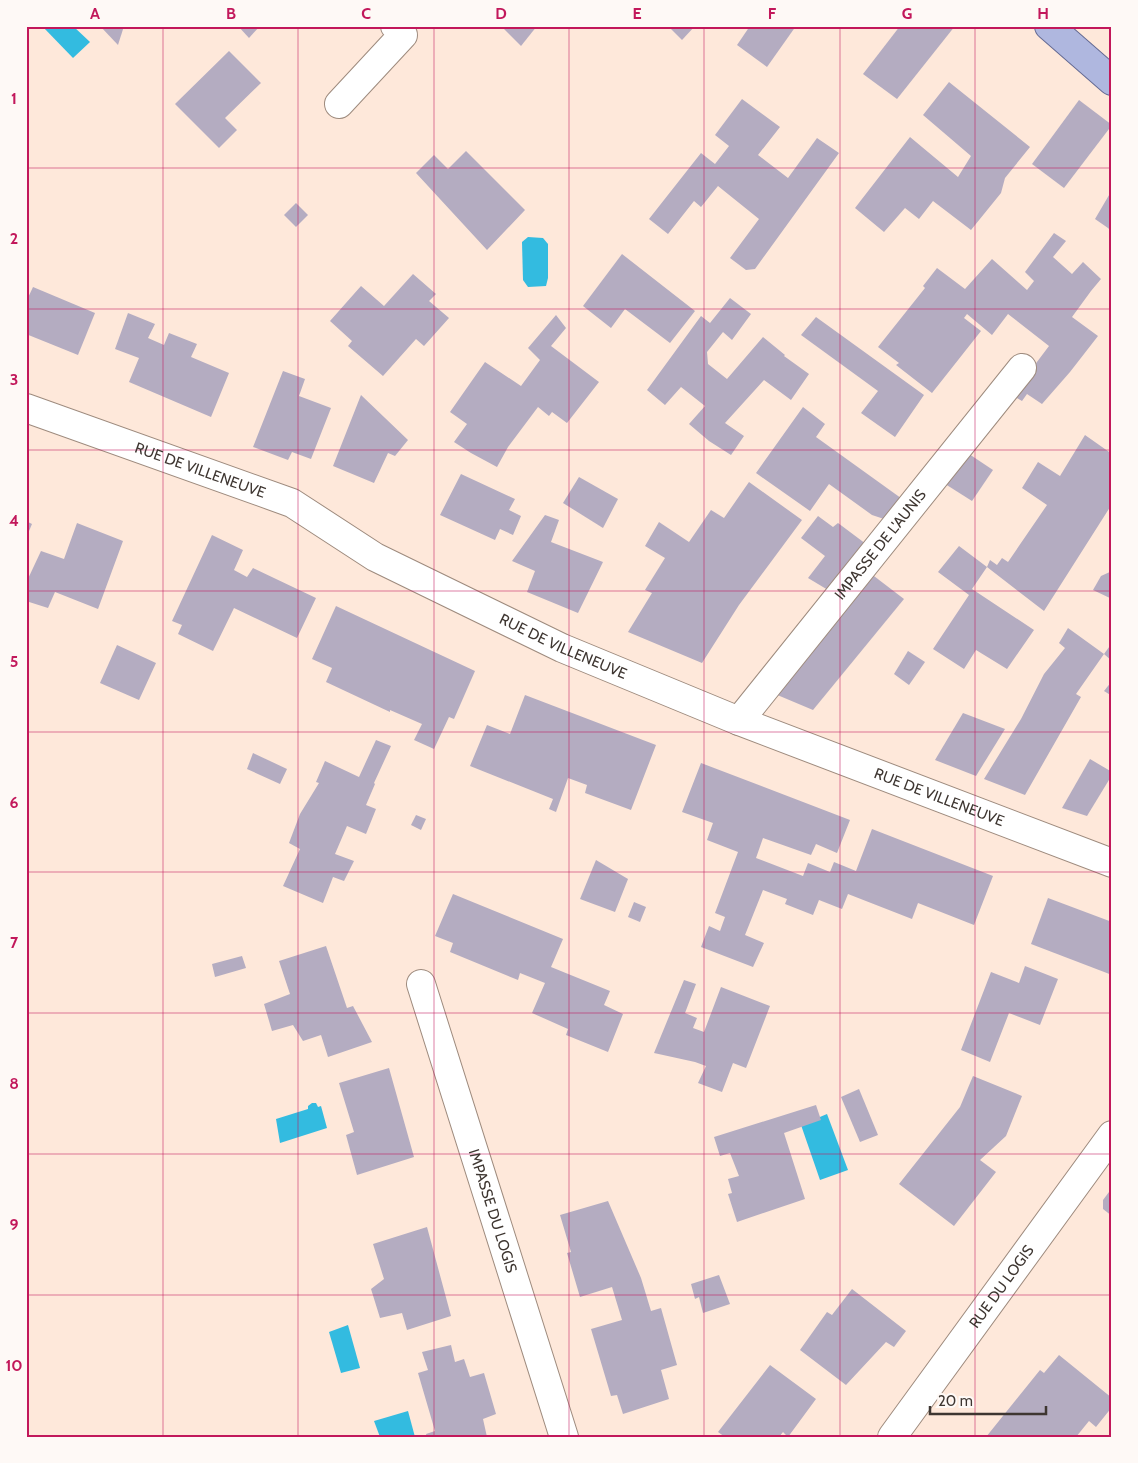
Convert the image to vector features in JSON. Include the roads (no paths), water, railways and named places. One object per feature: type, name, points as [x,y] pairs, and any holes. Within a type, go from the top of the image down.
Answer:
[{"type":"main road","points":[[1049,26],[1112,81]]},
{"type":"street","points":[[339,104],[403,35],[395,26]]},
{"type":"street","name":"IMPASSE DE L'AUNIS","points":[[739,722],[1022,368]]},
{"type":"street","name":"RUE DE VILLENEUVE","points":[[26,408],[292,503],[375,557],[562,648],[739,722],[1112,863]]},
{"type":"street","name":"IMPASSE DU LOGIS","points":[[421,984],[564,1437]]},
{"type":"street","name":"RUE DU LOGIS","points":[[892,1437],[1112,1135]]},
{"type":"water","points":[[42,26],[73,26],[90,42],[73,58]]},
{"type":"water","points":[[528,237],[543,238],[548,244],[548,278],[546,286],[528,287],[523,280],[522,242]]},
{"type":"water","points":[[316,1103],[318,1107],[321,1106],[327,1128],[280,1143],[276,1119],[308,1109],[308,1106]]},
{"type":"water","points":[[827,1114],[848,1170],[820,1180],[801,1125]]},
{"type":"water","points":[[348,1325],[360,1368],[341,1373],[329,1332]]},
{"type":"water","points":[[408,1411],[415,1437],[380,1437],[374,1421]]}]
